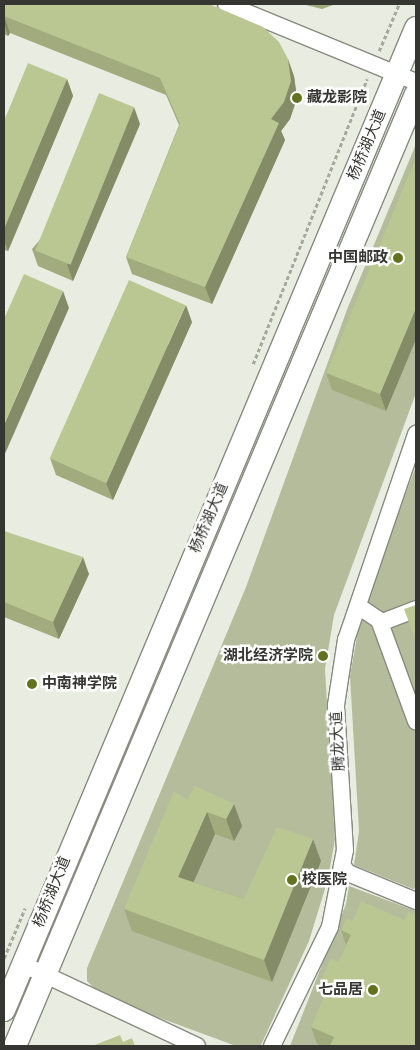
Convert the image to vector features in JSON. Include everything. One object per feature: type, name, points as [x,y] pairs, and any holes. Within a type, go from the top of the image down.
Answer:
[{"type":"main road","name":"杨桥湖大道","points":[[4,1010],[13,961],[406,78],[416,28]]},
{"type":"main road","name":"杨桥湖大道","points":[[15,1046],[416,94]]},
{"type":"street","points":[[226,4],[406,78]]},
{"type":"street","name":"腾龙大道","points":[[272,1046],[330,927],[345,850],[336,706],[346,640],[416,434]]},
{"type":"street","points":[[358,606],[380,623],[416,721]]},
{"type":"street","points":[[380,623],[416,609]]},
{"type":"street","points":[[342,865],[348,873],[415,899]]},
{"type":"street","points":[[13,961],[197,1046]]},
{"type":"path","points":[[250,372],[399,4]]},
{"type":"path","points":[[13,961],[27,904]]},
{"type":"green space","name":"湖北经济学院","points":[[416,144],[416,393],[334,615],[325,669],[335,839],[328,879],[309,941],[261,1045],[236,1046],[103,997],[87,981],[87,968],[246,587],[348,307]]},
{"type":"green space","points":[[416,466],[416,610],[380,623],[416,721],[416,888],[413,889],[354,865],[359,831],[350,676],[362,608]]},
{"type":"green space","points":[[416,615],[416,706],[387,626]]},
{"type":"green space","name":"七品居","points":[[349,886],[416,911],[416,1046],[290,1046],[346,904]]},
{"type":"building","points":[[4,4],[209,4],[263,27],[279,42],[288,59],[291,81],[284,102],[271,119],[279,123],[205,287],[126,257],[180,124],[160,78],[4,16]]},
{"type":"building","points":[[28,63],[67,79],[4,229],[4,121]]},
{"type":"building","points":[[99,93],[134,107],[71,265],[35,251]]},
{"type":"building","points":[[416,157],[416,308],[380,394],[326,373]]},
{"type":"building","points":[[24,274],[63,291],[4,425],[4,319]]},
{"type":"building","points":[[129,280],[186,305],[106,483],[50,458]]},
{"type":"building","points":[[4,531],[83,557],[53,622],[4,602]]},
{"type":"building","points":[[416,605],[416,641],[404,609]]},
{"type":"building","points":[[195,786],[234,804],[226,819],[207,812],[178,877],[244,899],[277,827],[313,839],[264,960],[124,909],[174,791],[187,800]]},
{"type":"building","name":"七品居","points":[[361,901],[404,920],[408,912],[416,915],[416,1046],[330,1046],[334,1037],[311,1027],[327,989],[319,985],[331,958],[338,962],[351,935],[341,930],[346,918],[353,921]]},
{"type":"building","points":[[120,1035],[123,1042],[132,1038],[135,1046],[92,1046]]},
{"type":"place","name":"藏龙影院","points":[[297,98]]},
{"type":"place","name":"中国邮政","points":[[398,258]]},
{"type":"place","name":"湖北经济学院","points":[[323,656]]},
{"type":"place","name":"中南神学院","points":[[32,684]]},
{"type":"place","name":"校医院","points":[[292,880]]},
{"type":"place","name":"七品居","points":[[373,990]]}]
